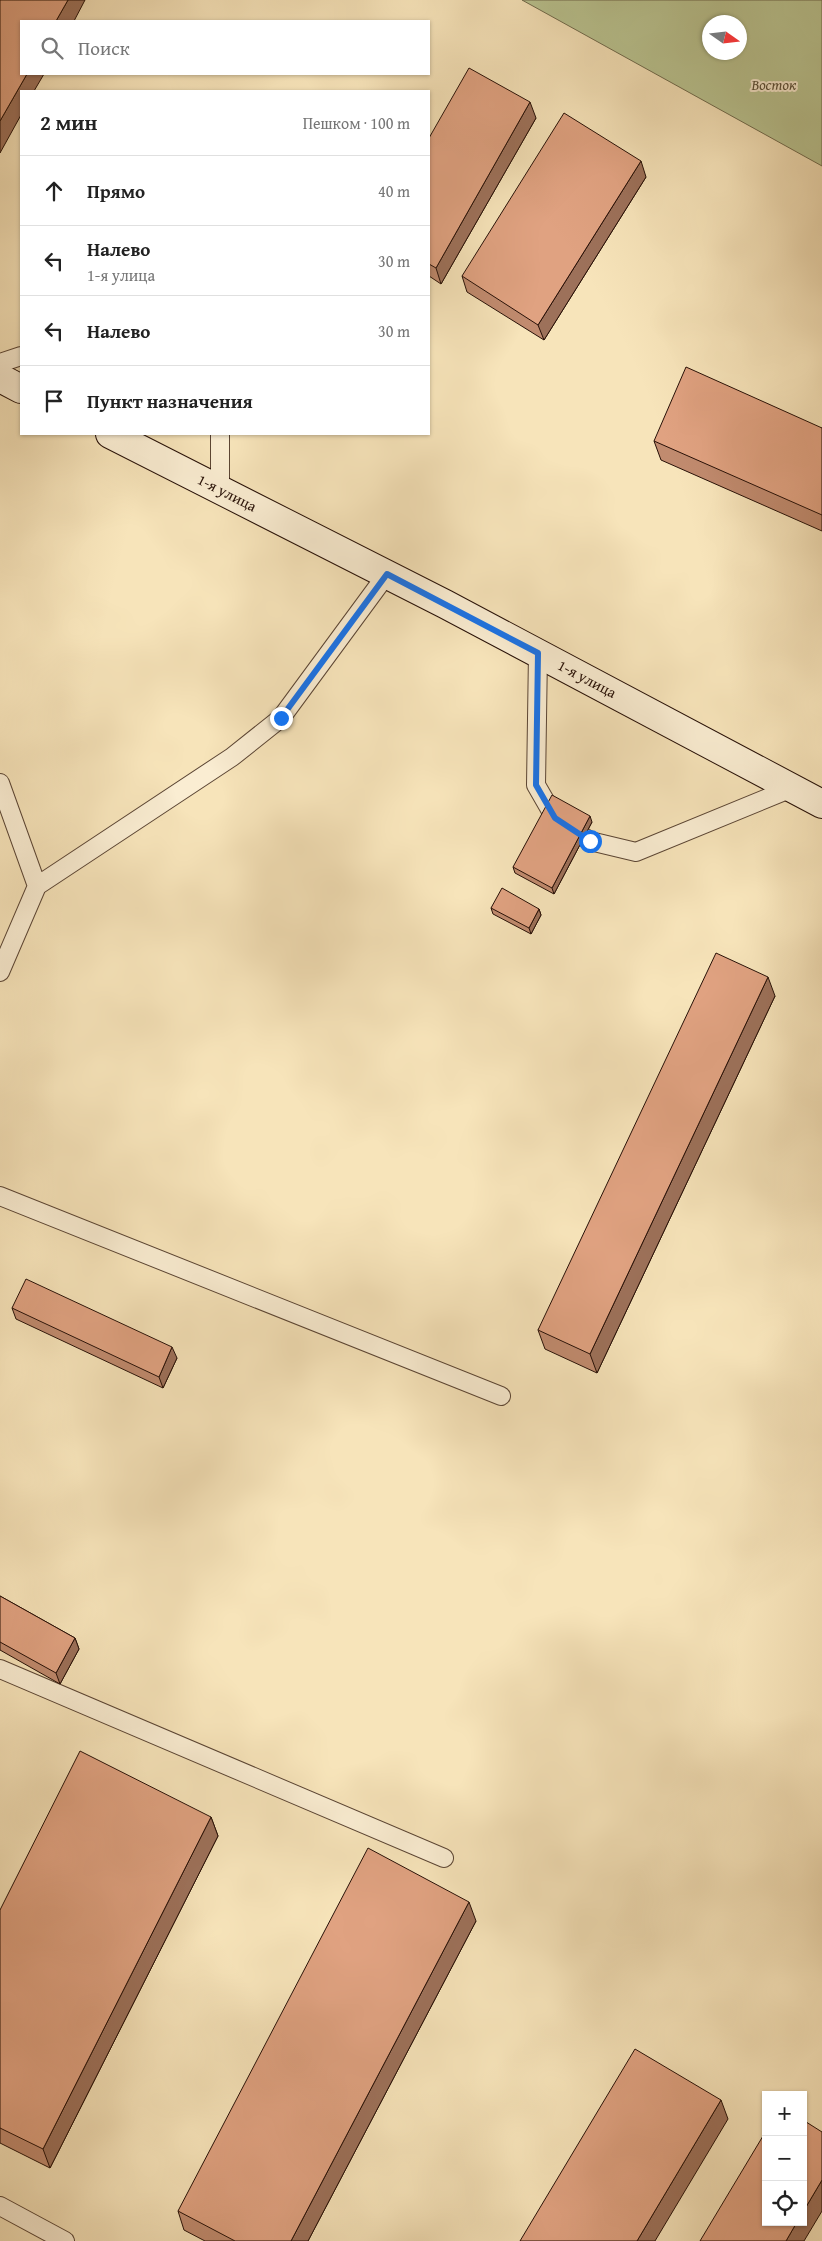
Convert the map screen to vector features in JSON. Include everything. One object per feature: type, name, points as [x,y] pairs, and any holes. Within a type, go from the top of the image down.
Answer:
[{"type":"main road","points":[[0,378],[20,388]]},
{"type":"main road","name":"1-я улица","points":[[112,435],[387,574],[822,804]]},
{"type":"lane","points":[[0,363],[20,356]]},
{"type":"lane","points":[[220,435],[220,490]]},
{"type":"lane","points":[[0,972],[37,886],[232,757],[281,718],[387,574]]},
{"type":"lane","points":[[538,653],[536,785],[555,818],[590,841],[636,852],[792,788]]},
{"type":"lane","points":[[0,783],[37,886]]},
{"type":"lane","points":[[0,1196],[502,1396]]},
{"type":"lane","points":[[0,1669],[444,1858]]},
{"type":"lane","points":[[0,2206],[65,2241]]},
{"type":"green space","name":"Восток","points":[[522,0],[822,0],[822,166]]},
{"type":"building","points":[[0,0],[68,0],[57,20],[20,20],[20,75],[26,75],[0,121]]},
{"type":"building","points":[[469,68],[530,102],[436,268],[430,265],[430,136]]},
{"type":"building","points":[[564,113],[641,161],[538,325],[462,276]]},
{"type":"building","points":[[686,367],[822,428],[822,515],[654,441]]},
{"type":"building","points":[[552,795],[590,816],[552,888],[513,867]]},
{"type":"building","points":[[502,888],[539,909],[529,928],[491,908]]},
{"type":"building","points":[[716,953],[768,977],[590,1354],[538,1330]]},
{"type":"building","points":[[26,1279],[172,1347],[159,1377],[12,1308]]},
{"type":"building","points":[[0,1596],[75,1638],[56,1673],[0,1642]]},
{"type":"building","points":[[80,1751],[211,1817],[43,2149],[0,2128],[0,1910]]},
{"type":"building","points":[[368,1848],[469,1902],[291,2241],[235,2241],[178,2211]]},
{"type":"building","points":[[635,2049],[721,2100],[637,2241],[520,2241]]},
{"type":"building","points":[[807,2123],[822,2132],[822,2180],[807,2205]]},
{"type":"building","points":[[762,2138],[762,2226],[795,2226],[786,2241],[700,2241]]},
{"type":"route","points":[[281,718],[387,574],[538,653],[536,785],[555,818],[590,841]]}]
